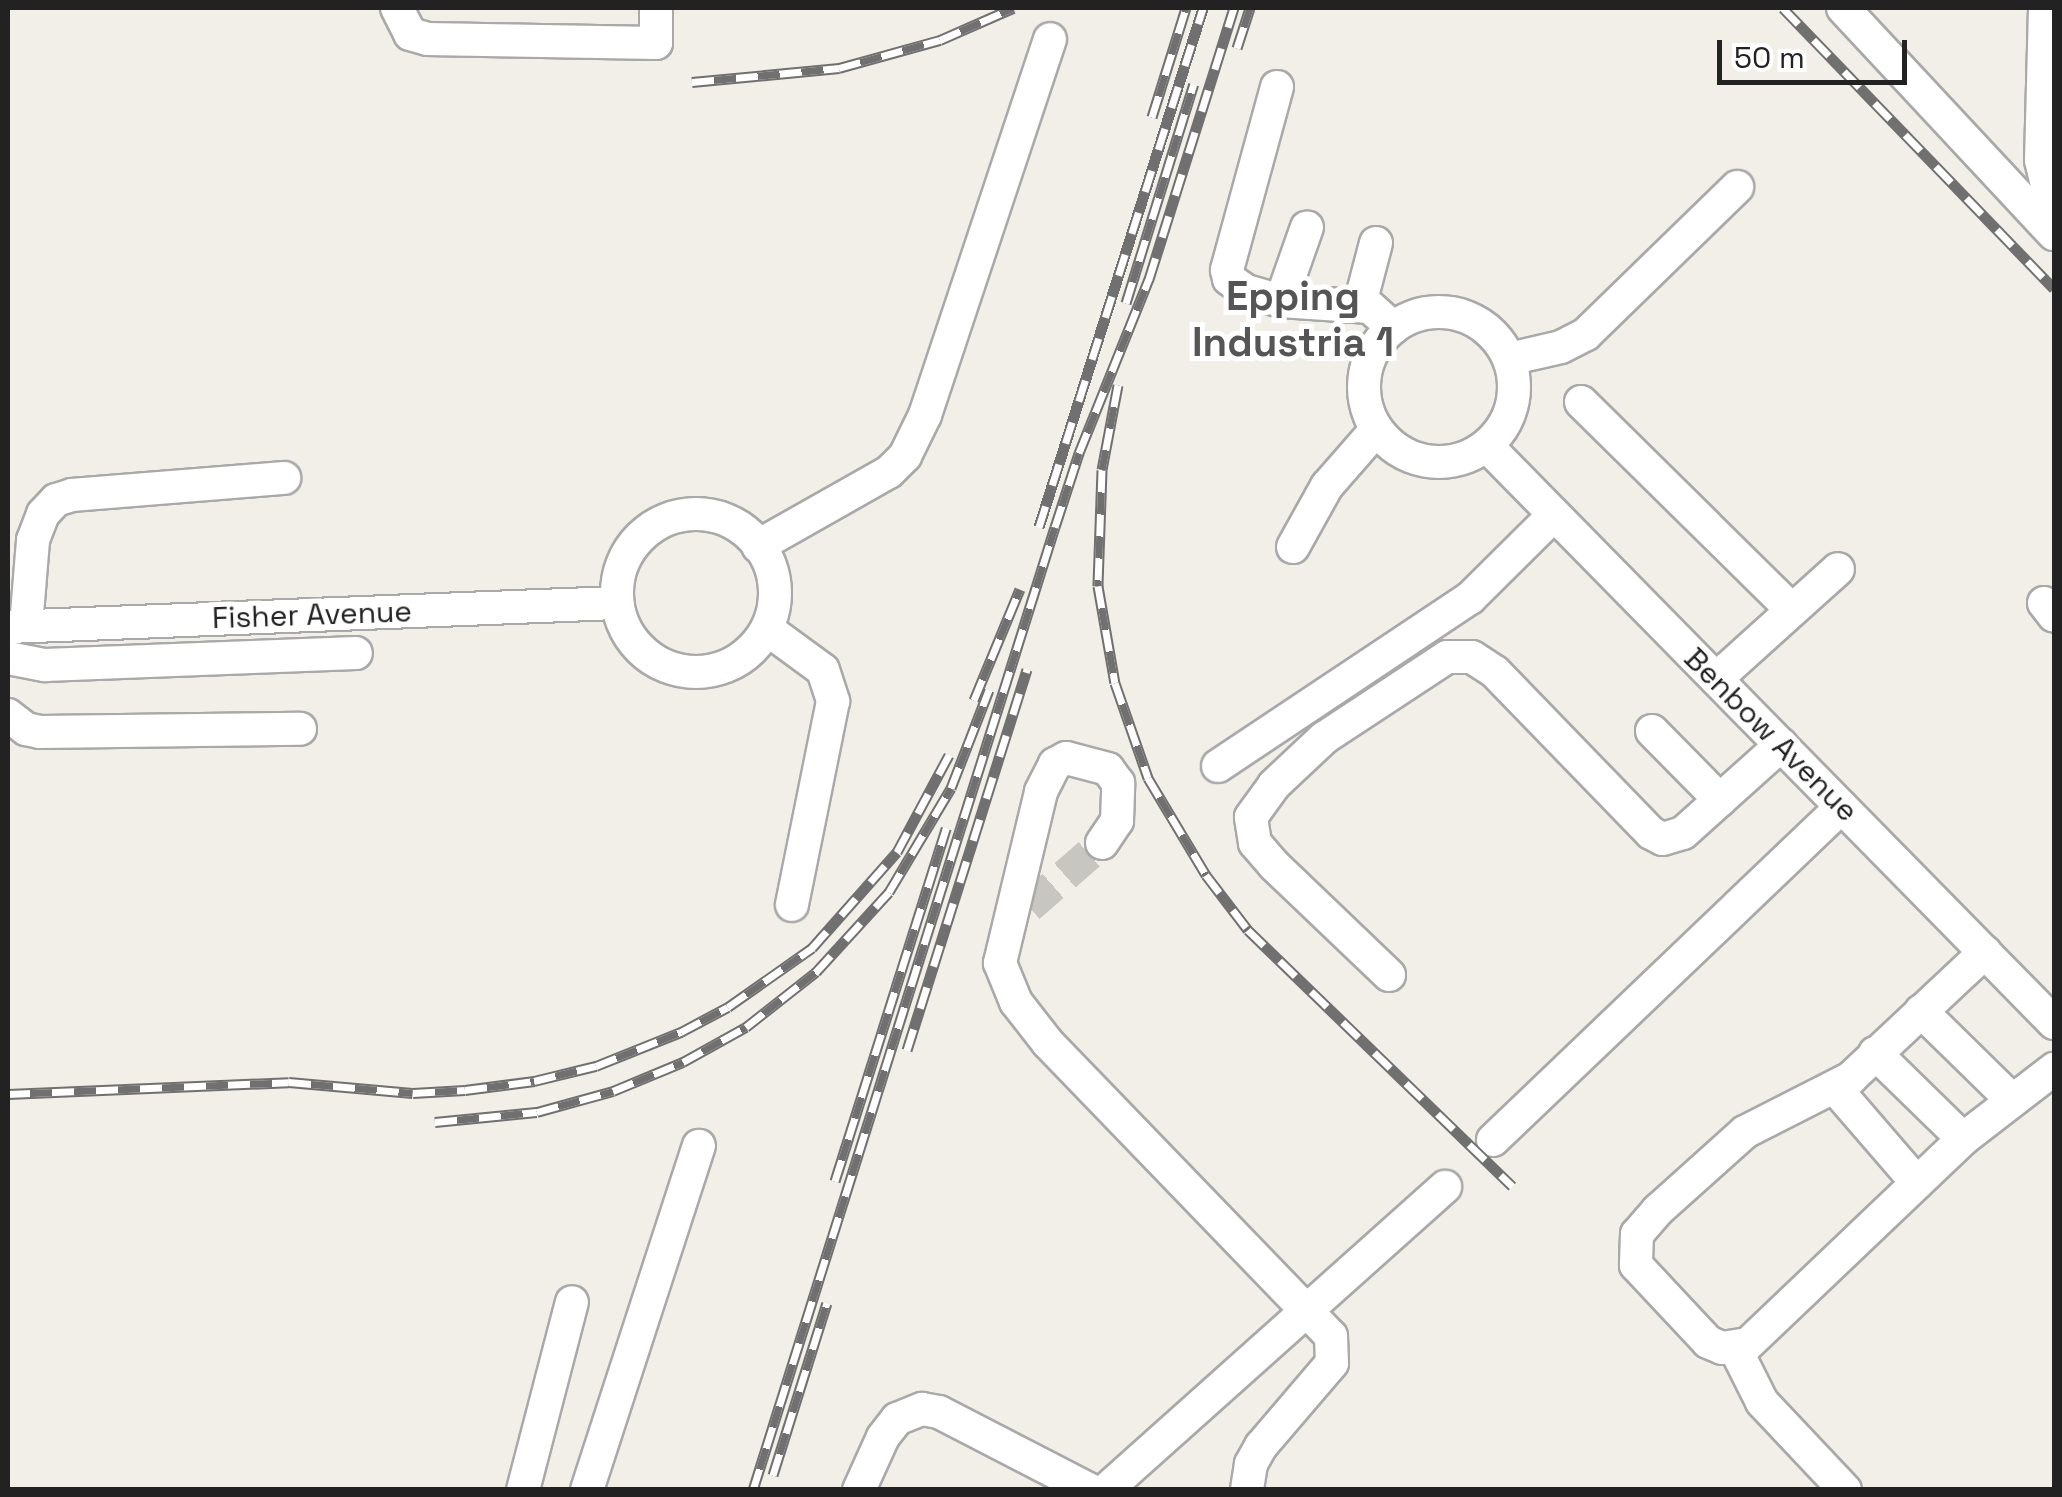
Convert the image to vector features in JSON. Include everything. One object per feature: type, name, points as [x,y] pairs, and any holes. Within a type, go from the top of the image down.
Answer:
[{"type":"lane","points":[[397,8],[410,34],[428,39],[656,42],[656,8]]},
{"type":"lane","points":[[1843,8],[2054,234]]},
{"type":"lane","points":[[2045,8],[2041,160],[2054,215]]},
{"type":"lane","points":[[758,546],[889,472],[905,456],[925,416],[1050,39]]},
{"type":"lane","points":[[1277,87],[1227,270],[1237,287],[1281,300],[1360,304],[1370,307],[1393,328]]},
{"type":"lane","points":[[1509,359],[1561,347],[1586,334],[1737,188]]},
{"type":"lane","points":[[1281,300],[1307,227]]},
{"type":"lane","points":[[1360,304],[1376,244]]},
{"type":"lane","points":[[1430,311],[1458,313],[1484,324],[1503,345],[1509,359],[1514,399],[1505,425],[1486,446],[1462,460],[1434,463],[1407,456],[1376,430],[1364,389],[1368,361],[1393,328],[1430,311]]},
{"type":"lane","points":[[1580,402],[1792,610]]},
{"type":"lane","points":[[1293,547],[1327,486],[1376,430]]},
{"type":"lane","name":"Benbow Avenue","points":[[1486,446],[1985,952],[2052,1014]]},
{"type":"lane","points":[[16,626],[33,540],[43,514],[56,500],[72,495],[284,478]]},
{"type":"lane","points":[[693,514],[725,518],[750,534],[768,558],[775,582],[774,607],[767,629],[750,652],[724,668],[698,674],[669,669],[642,652],[627,633],[617,603],[626,556],[641,536],[666,520],[693,514]]},
{"type":"lane","points":[[1218,766],[1470,598],[1554,515]]},
{"type":"lane","points":[[1716,679],[1838,569]]},
{"type":"lane","name":"Fisher Avenue","points":[[16,626],[617,603]]},
{"type":"lane","points":[[767,629],[823,670],[833,702],[792,905]]},
{"type":"lane","points":[[8,658],[44,665],[356,653]]},
{"type":"lane","points":[[1388,975],[1274,864],[1255,842],[1251,817],[1266,794],[1324,738],[1447,657],[1472,658],[1495,672],[1651,833],[1673,838],[1781,744]]},
{"type":"lane","points":[[8,715],[26,729],[40,732],[300,729]]},
{"type":"lane","points":[[1652,731],[1720,800]]},
{"type":"lane","points":[[1102,843],[1117,822],[1118,783],[1108,769],[1096,763],[1066,758],[1056,764],[1042,792],[1018,917],[1000,963],[1032,1023],[1331,1336],[1332,1363],[1261,1446],[1251,1464],[1247,1490]]},
{"type":"lane","points":[[1493,1140],[1842,807]]},
{"type":"lane","points":[[1985,952],[1836,1089],[1746,1132],[1637,1234],[1636,1265],[1644,1279],[1708,1342],[1736,1348],[1748,1344],[1963,1139],[2054,1069]]},
{"type":"lane","points":[[1921,1011],[2012,1100]]},
{"type":"lane","points":[[1875,1053],[1963,1139]]},
{"type":"lane","points":[[1836,1089],[1916,1183]]},
{"type":"lane","points":[[587,1490],[699,1146]]},
{"type":"lane","points":[[1106,1490],[1311,1312],[1445,1187]]},
{"type":"lane","points":[[524,1490],[572,1302]]},
{"type":"lane","points":[[1736,1348],[1762,1402],[1846,1490]]},
{"type":"lane","points":[[859,1490],[883,1437],[897,1418],[922,1408],[938,1412],[1090,1490]]},
{"type":"tunnel","points":[[1029,907],[1102,843]]},
{"type":"railway","points":[[692,82],[839,68],[940,40],[1013,8]]},
{"type":"railway","points":[[1152,117],[1186,8]]},
{"type":"railway","points":[[1039,527],[1203,8]]},
{"type":"railway","points":[[753,1490],[1079,453],[1149,279],[1234,8]]},
{"type":"railway","points":[[1237,48],[1250,8]]},
{"type":"railway","points":[[1783,8],[2054,289]]},
{"type":"railway","points":[[1126,303],[1194,84]]},
{"type":"railway","points":[[1118,385],[1102,470],[1098,586],[1115,683],[1148,778],[1206,875],[1248,930],[1512,1186]]},
{"type":"railway","points":[[974,700],[1020,589]]},
{"type":"railway","points":[[907,1050],[1027,669]]},
{"type":"railway","points":[[435,1122],[537,1112],[613,1091],[683,1062],[746,1027],[816,972],[889,892],[951,788],[989,690]]},
{"type":"railway","points":[[8,1094],[289,1082],[413,1093],[534,1081],[596,1066],[681,1032],[728,1007],[812,948],[897,852],[949,755]]},
{"type":"railway","points":[[835,1181],[946,828]]},
{"type":"railway","points":[[773,1475],[827,1303]]},
{"type":"district","name":"Epping Industria 1","points":[[1293,320]]}]
